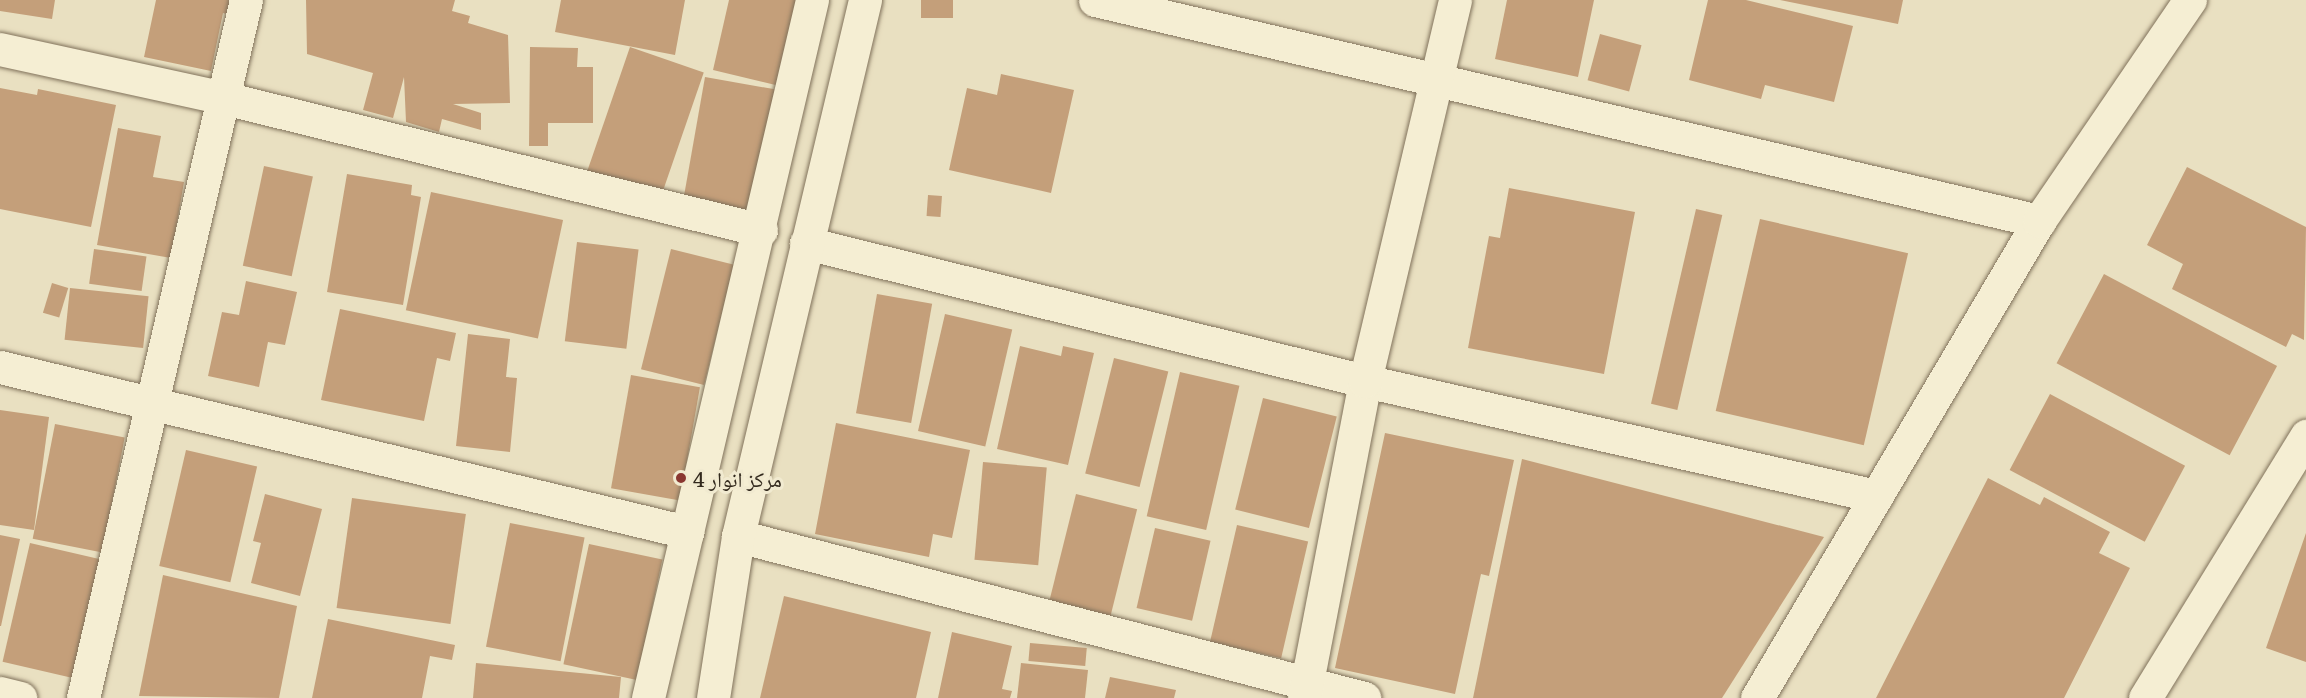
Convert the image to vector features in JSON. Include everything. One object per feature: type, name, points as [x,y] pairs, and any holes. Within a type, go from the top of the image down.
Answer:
[{"type":"street","points":[[83,698],[246,0]]},
{"type":"street","points":[[648,698],[761,230],[812,0]]},
{"type":"street","points":[[713,698],[738,536],[865,0]]},
{"type":"street","points":[[1095,0],[2039,220]]},
{"type":"street","points":[[1306,689],[1365,381],[1455,0]]},
{"type":"street","points":[[1757,698],[2039,220],[2190,0]]},
{"type":"street","points":[[0,49],[224,98],[761,230]]},
{"type":"street","points":[[806,243],[1365,381],[1876,496]]},
{"type":"street","points":[[0,367],[687,532]]},
{"type":"street","points":[[2145,698],[2306,436]]},
{"type":"street","points":[[738,536],[1306,689],[1364,698]]},
{"type":"street","points":[[0,693],[21,698]]},
{"type":"building","points":[[0,0],[55,0],[52,19],[0,11]]},
{"type":"building","points":[[156,0],[233,0],[230,15],[223,13],[211,71],[144,57]]},
{"type":"building","points":[[306,0],[455,0],[452,11],[470,16],[468,23],[508,35],[510,103],[453,104],[481,113],[481,130],[442,119],[439,132],[406,122],[404,77],[393,118],[363,110],[373,73],[307,54]]},
{"type":"building","points":[[561,0],[685,0],[675,55],[555,32]]},
{"type":"building","points":[[729,0],[805,0],[784,87],[713,70]]},
{"type":"building","points":[[921,0],[953,0],[953,18],[921,18]]},
{"type":"building","points":[[1507,0],[1594,0],[1578,77],[1495,59]]},
{"type":"building","points":[[1708,0],[1746,0],[1853,26],[1834,102],[1765,85],[1761,99],[1689,80]]},
{"type":"building","points":[[1780,0],[1903,0],[1898,24]]},
{"type":"building","points":[[1600,34],[1642,45],[1629,91],[1588,80]]},
{"type":"building","points":[[530,47],[578,48],[577,67],[593,67],[593,123],[548,123],[548,146],[529,146]]},
{"type":"building","points":[[630,47],[704,72],[661,197],[587,172]]},
{"type":"building","points":[[1001,74],[1074,90],[1051,193],[949,170],[967,88],[997,95]]},
{"type":"building","points":[[705,77],[782,91],[760,215],[683,201]]},
{"type":"building","points":[[0,88],[37,95],[38,89],[116,105],[91,227],[0,209]]},
{"type":"building","points":[[118,128],[161,136],[153,177],[184,182],[171,258],[97,245]]},
{"type":"building","points":[[264,166],[313,176],[292,276],[243,266]]},
{"type":"building","points":[[2187,167],[2306,227],[2304,340],[2292,334],[2286,347],[2172,289],[2183,264],[2147,245]]},
{"type":"building","points":[[347,174],[412,185],[411,195],[421,197],[403,305],[327,292]]},
{"type":"building","points":[[1509,188],[1635,212],[1604,374],[1468,348],[1489,236],[1500,238]]},
{"type":"building","points":[[431,192],[563,220],[538,338],[406,310]]},
{"type":"building","points":[[928,195],[942,196],[941,217],[927,216]]},
{"type":"building","points":[[1696,209],[1722,215],[1677,410],[1651,404]]},
{"type":"building","points":[[1760,219],[1908,253],[1864,445],[1716,411]]},
{"type":"building","points":[[577,242],[639,250],[626,349],[565,341]]},
{"type":"building","points":[[94,249],[146,256],[142,291],[89,284]]},
{"type":"building","points":[[671,249],[734,265],[704,385],[641,369]]},
{"type":"building","points":[[2104,274],[2277,366],[2230,455],[2057,363]]},
{"type":"building","points":[[246,281],[297,292],[285,345],[268,342],[259,387],[208,376],[222,312],[239,315]]},
{"type":"building","points":[[52,283],[68,288],[59,318],[43,313]]},
{"type":"building","points":[[70,288],[149,296],[143,348],[65,340]]},
{"type":"building","points":[[877,294],[932,304],[911,423],[856,413]]},
{"type":"building","points":[[340,309],[456,333],[450,361],[437,358],[424,421],[321,400]]},
{"type":"building","points":[[945,314],[1012,330],[985,446],[918,431]]},
{"type":"building","points":[[468,334],[510,339],[506,377],[517,378],[510,452],[456,446]]},
{"type":"building","points":[[1020,346],[1061,356],[1063,346],[1094,353],[1068,465],[997,449]]},
{"type":"building","points":[[1114,358],[1168,372],[1140,487],[1085,473]]},
{"type":"building","points":[[1180,372],[1239,386],[1206,530],[1147,516]]},
{"type":"building","points":[[631,375],[700,387],[680,500],[611,488]]},
{"type":"building","points":[[2050,394],[2185,466],[2145,542],[2010,470]]},
{"type":"building","points":[[1263,398],[1337,416],[1309,528],[1235,510]]},
{"type":"building","points":[[0,410],[49,417],[34,530],[0,525]]},
{"type":"building","points":[[836,423],[970,450],[952,538],[933,534],[929,557],[815,534]]},
{"type":"building","points":[[55,424],[125,438],[102,552],[33,539]]},
{"type":"building","points":[[1385,433],[1514,460],[1489,576],[1481,574],[1455,694],[1335,668]]},
{"type":"building","points":[[186,450],[257,466],[230,582],[159,566]]},
{"type":"building","points":[[1522,459],[1824,537],[1722,698],[1473,698]]},
{"type":"building","points":[[983,462],[1047,468],[1038,565],[974,560]]},
{"type":"building","points":[[1988,478],[2040,505],[2044,497],[2110,532],[2099,553],[2130,568],[2064,698],[1876,698]]},
{"type":"building","points":[[265,494],[322,509],[300,596],[251,583],[261,543],[253,541]]},
{"type":"building","points":[[1076,494],[1137,509],[1109,621],[1048,606]]},
{"type":"building","points":[[352,498],[466,514],[450,624],[337,608]]},
{"type":"building","points":[[510,523],[585,538],[561,661],[486,647]]},
{"type":"building","points":[[1237,525],[1308,541],[1281,658],[1210,642]]},
{"type":"building","points":[[1155,528],[1211,541],[1192,621],[1137,608]]},
{"type":"building","points":[[2306,533],[2306,662],[2266,648]]},
{"type":"building","points":[[0,535],[20,539],[1,626],[0,626]]},
{"type":"building","points":[[30,543],[100,559],[73,678],[3,662]]},
{"type":"building","points":[[589,544],[662,560],[637,680],[563,664]]},
{"type":"building","points":[[163,575],[297,606],[279,698],[139,696]]},
{"type":"building","points":[[784,596],[931,632],[916,698],[760,698]]},
{"type":"building","points":[[328,619],[455,645],[452,660],[430,656],[422,698],[312,698]]},
{"type":"building","points":[[952,632],[1012,646],[1002,689],[1012,691],[1010,698],[938,698]]},
{"type":"building","points":[[1030,643],[1087,648],[1085,666],[1028,661]]},
{"type":"building","points":[[476,663],[621,677],[619,698],[473,698]]},
{"type":"building","points":[[1021,663],[1088,670],[1085,698],[1017,698]]},
{"type":"building","points":[[1110,677],[1176,690],[1174,698],[1105,698]]},
{"type":"place","name":"مركز انوار 4","points":[[681,478]]}]
